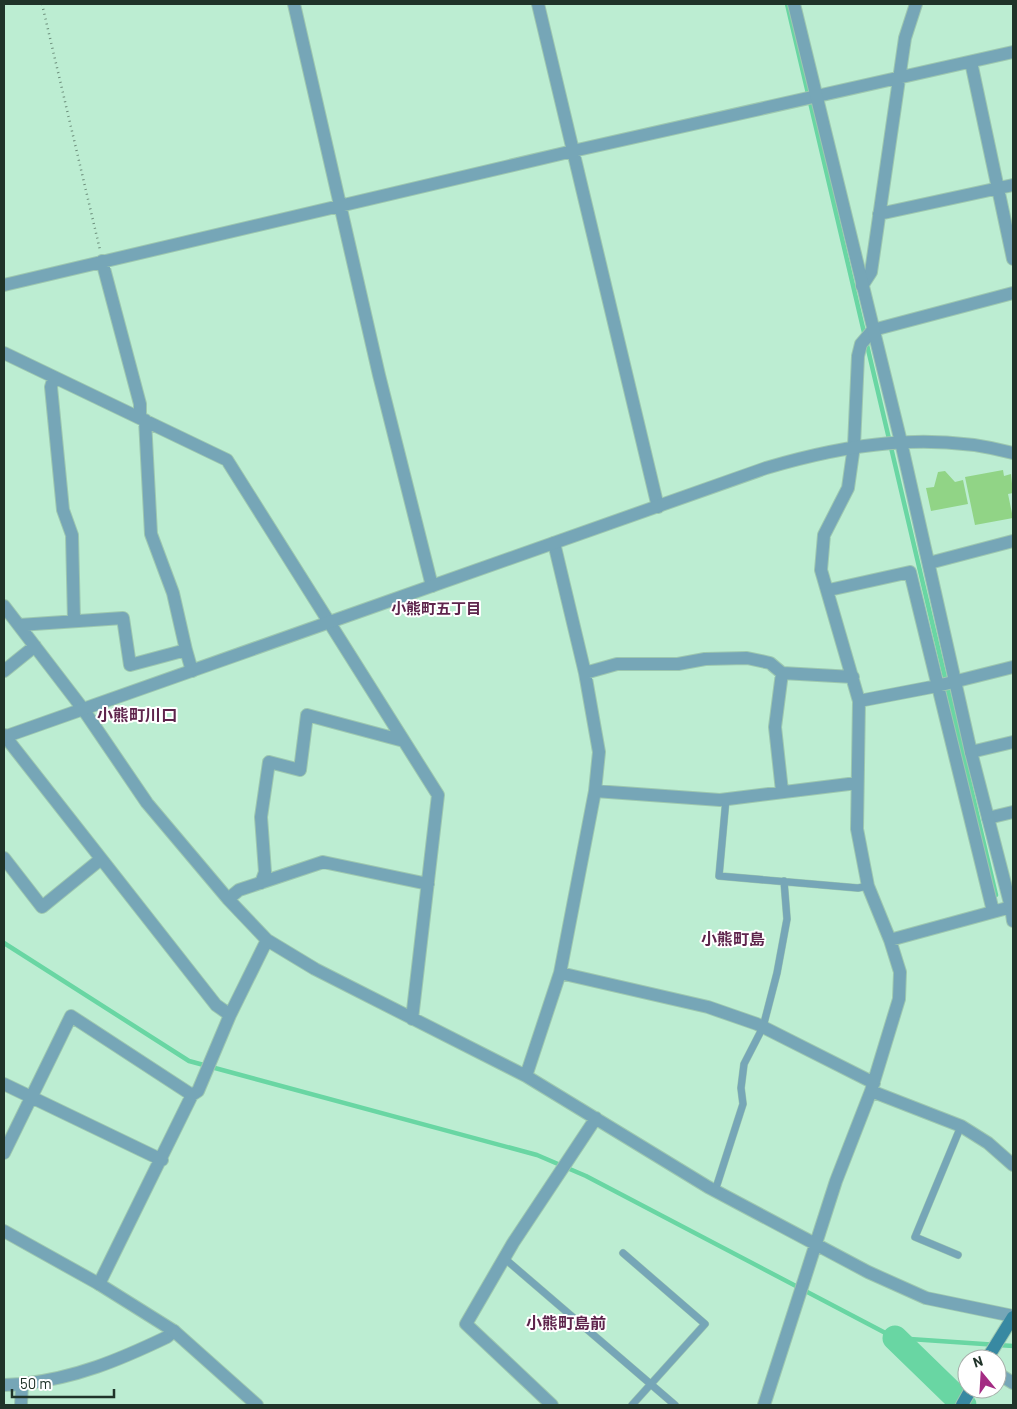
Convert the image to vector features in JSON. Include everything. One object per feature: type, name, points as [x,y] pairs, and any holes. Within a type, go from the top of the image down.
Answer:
[{"type":"main road","points":[[993,1349],[1013,1316]]},
{"type":"street","points":[[294,4],[379,375],[432,586]]},
{"type":"street","points":[[538,4],[658,506]]},
{"type":"street","points":[[794,4],[901,442],[922,568],[946,684],[972,793],[993,911]]},
{"type":"street","points":[[862,286],[871,272],[905,38],[916,4]]},
{"type":"street","points":[[4,285],[573,151],[1013,52]]},
{"type":"street","points":[[971,62],[1013,259]]},
{"type":"street","points":[[879,214],[1013,185]]},
{"type":"street","points":[[102,261],[140,404],[151,534],[173,593],[192,671]]},
{"type":"street","points":[[764,1405],[836,1181],[872,1087],[899,999],[900,972],[890,940],[868,886],[857,829],[859,702],[822,570],[824,535],[848,488],[854,446],[858,356],[861,344],[873,330],[1013,293]]},
{"type":"street","points":[[4,353],[226,460],[438,795],[412,1019]]},
{"type":"street","points":[[54,377],[51,387],[62,510],[72,535],[74,621]]},
{"type":"street","points":[[230,1015],[216,1005],[4,737],[766,468],[817,453],[854,446],[901,442],[944,442],[989,447],[1013,453]]},
{"type":"street","points":[[829,590],[922,568],[1013,541]]},
{"type":"street","points":[[526,1076],[560,973],[595,791],[600,752],[585,673],[554,544]]},
{"type":"street","points":[[922,568],[946,684],[971,752],[972,793],[988,818],[1012,908],[1013,921]]},
{"type":"street","points":[[4,606],[83,709],[147,803],[228,899],[267,940],[315,969],[526,1076],[715,1191],[815,1245],[926,1298],[1013,1316]]},
{"type":"street","points":[[19,625],[122,618],[130,665],[186,650]]},
{"type":"street","points":[[4,671],[35,646]]},
{"type":"street","points":[[585,673],[616,664],[678,664],[705,659],[748,658],[770,663],[782,673],[853,677]]},
{"type":"street","points":[[859,702],[946,684],[1013,667]]},
{"type":"street","points":[[782,673],[775,727],[782,791]]},
{"type":"street","points":[[261,883],[265,872],[261,817],[269,762],[300,770],[307,715],[404,741]]},
{"type":"street","points":[[971,752],[1013,742]]},
{"type":"street","points":[[595,791],[726,799],[857,783]]},
{"type":"street","points":[[988,818],[1013,812]]},
{"type":"street","points":[[4,858],[42,907],[101,859]]},
{"type":"street","points":[[228,899],[239,890],[323,862],[428,884]]},
{"type":"street","points":[[890,940],[993,911],[1012,908]]},
{"type":"street","points":[[99,1284],[162,1160],[192,1095],[198,1091],[202,1084],[230,1015],[267,940]]},
{"type":"street","points":[[560,973],[708,1007],[763,1027],[872,1087],[961,1126],[988,1143],[1013,1165]]},
{"type":"street","points":[[4,1153],[71,1016],[192,1095]]},
{"type":"street","points":[[4,1084],[162,1160]]},
{"type":"street","points":[[552,1405],[466,1324],[504,1258],[596,1118]]},
{"type":"street","points":[[4,1232],[99,1284],[174,1331],[258,1405]]},
{"type":"street","points":[[4,1385],[56,1380],[112,1363],[168,1337],[174,1331]]},
{"type":"street","points":[[21,1405],[22,1384]]},
{"type":"lane","points":[[726,799],[719,876],[858,888],[868,886]]},
{"type":"lane","points":[[715,1191],[742,1104],[741,1088],[744,1064],[763,1027],[787,919],[784,881]]},
{"type":"lane","points":[[958,1255],[915,1237],[961,1126]]},
{"type":"lane","points":[[623,1253],[705,1324],[632,1405]]},
{"type":"lane","points":[[504,1258],[675,1405]]},
{"type":"path","points":[[42,4],[102,261]]},
{"type":"building","points":[[1003,470],[1004,476],[1011,474],[1013,493],[1008,494],[1013,518],[975,525],[965,477]]},
{"type":"building","points":[[945,471],[955,482],[963,480],[968,504],[931,511],[926,488],[934,487],[938,472]]},
{"type":"waterway","points":[[787,4],[996,895]]},
{"type":"waterway","points":[[4,943],[189,1061],[537,1155],[586,1176],[895,1338],[1013,1346]]},
{"type":"waterway","points":[[895,1338],[964,1405]]},
{"type":"district","name":"小熊町五丁目","points":[[436,608]]},
{"type":"district","name":"小熊町川口","points":[[137,714]]},
{"type":"district","name":"小熊町島","points":[[733,938]]},
{"type":"district","name":"小熊町島前","points":[[566,1322]]}]
